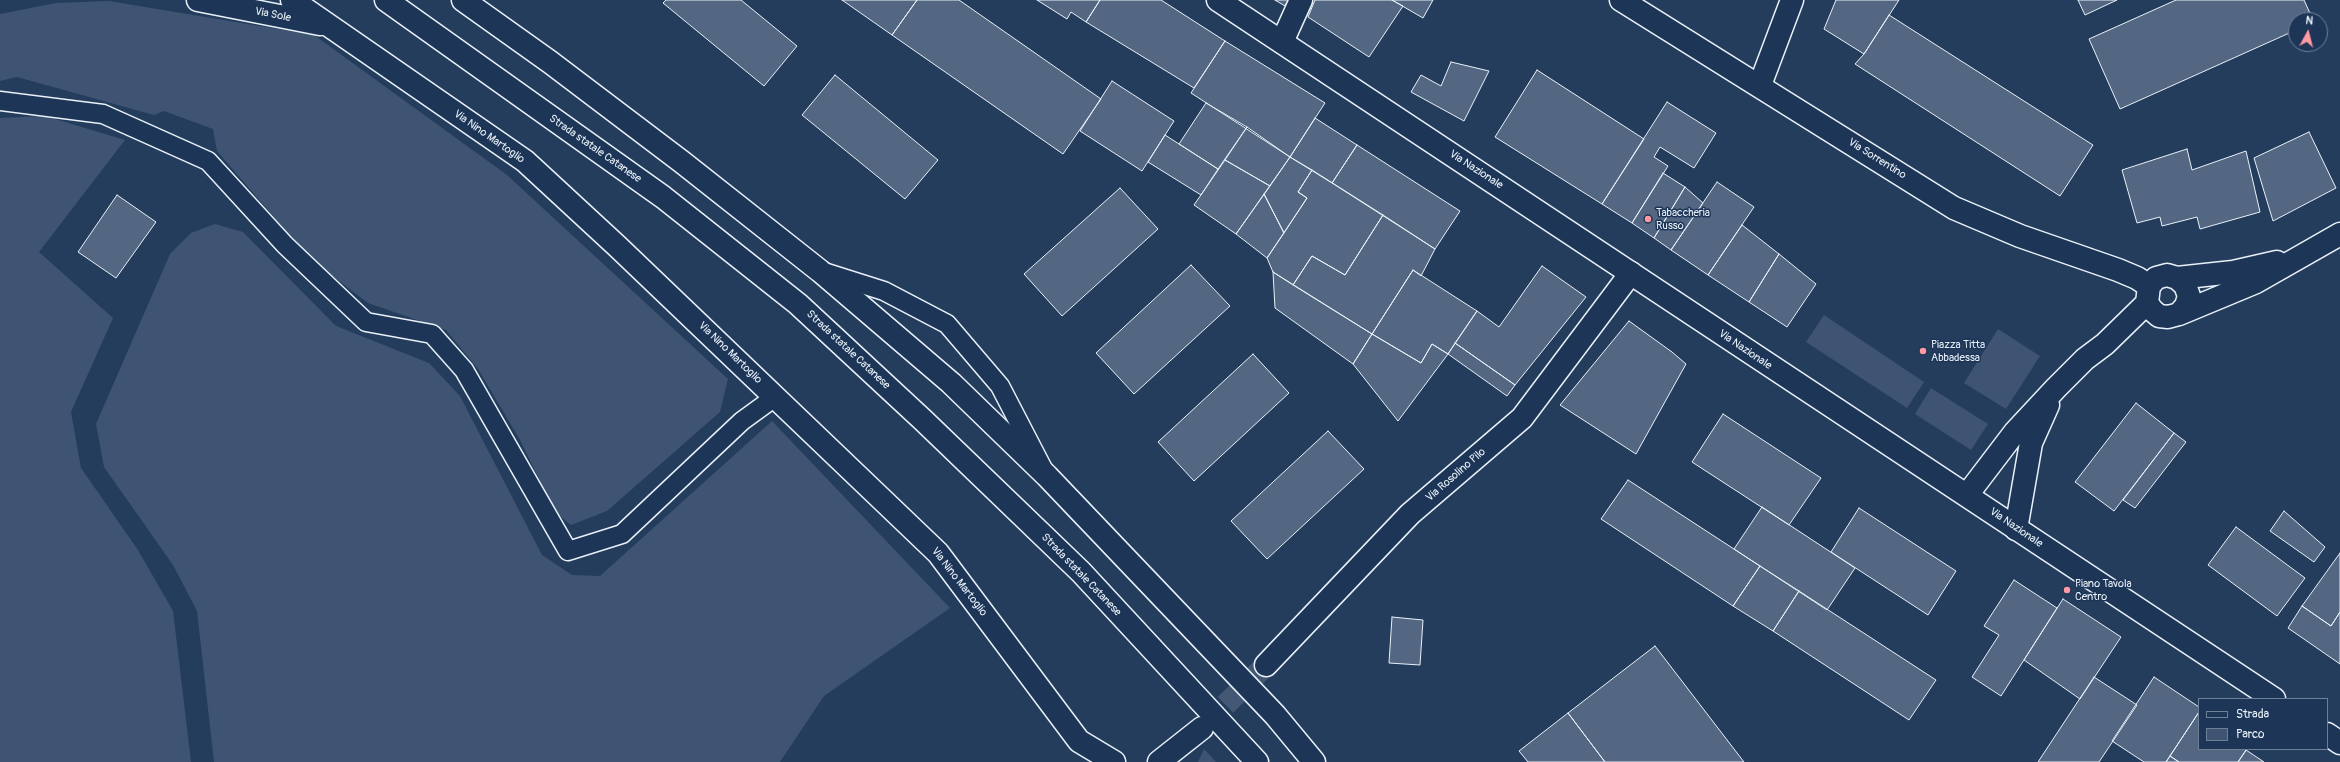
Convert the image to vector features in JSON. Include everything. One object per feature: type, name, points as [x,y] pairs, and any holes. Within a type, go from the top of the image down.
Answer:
[{"type":"street","name":"Via Sole","points":[[198,0],[326,25]]},
{"type":"street","name":"Via Nino Martoglio","points":[[292,0],[326,25],[525,161],[617,246],[938,553],[1078,741],[1114,762]]},
{"type":"street","name":"Strada statale Catanese","points":[[386,0],[663,197],[798,304],[923,420],[1081,572],[1257,762]]},
{"type":"street","points":[[463,0],[550,62],[676,157],[820,271],[951,382],[1047,476],[1275,715],[1314,762]]},
{"type":"street","name":"Via Nazionale","points":[[1218,0],[2272,698]]},
{"type":"street","points":[[1282,42],[1301,0]]},
{"type":"street","name":"Via Sorrentino","points":[[1621,0],[1760,85],[1954,208],[2020,236],[2137,278],[2148,294]]},
{"type":"street","points":[[1760,85],[1792,0]]},
{"type":"street","points":[[1967,495],[2015,432],[2085,359],[2105,344],[2146,324],[2173,316],[2256,282],[2299,256],[2340,234]]},
{"type":"street","points":[[2105,344],[2148,294],[2156,278],[2167,275],[2178,278],[2233,272],[2299,256]]},
{"type":"street","name":"Via Rosolino Pilo","points":[[1266,665],[1410,514],[1522,418],[1631,273]]},
{"type":"street","points":[[2148,294],[2152,310],[2159,316],[2173,316],[2186,306],[2189,296],[2185,285],[2178,278]]},
{"type":"street","points":[[2016,529],[2031,443],[2056,388]]},
{"type":"street","points":[[1159,762],[1202,728]]},
{"type":"street","points":[[2328,735],[2340,743]]},
{"type":"lane","points":[[0,101],[103,114],[208,161],[285,245],[366,322],[432,334],[464,370],[568,551],[622,534],[742,421],[776,397]]},
{"type":"lane","points":[[820,271],[884,291],[947,324],[1000,386],[1047,476]]},
{"type":"green space","points":[[109,1],[314,35],[507,175],[728,379],[720,412],[607,511],[571,525],[555,512],[520,440],[478,369],[446,330],[368,303],[311,260],[217,151],[213,129],[164,111],[154,115],[17,77],[0,81],[0,14],[56,3]]},
{"type":"green space","points":[[45,116],[125,140],[39,252],[113,318],[71,412],[81,468],[138,550],[173,611],[191,762],[0,762],[0,118]]},
{"type":"green space","points":[[215,224],[243,232],[336,326],[429,363],[460,396],[542,555],[572,575],[600,576],[772,421],[950,608],[824,696],[780,762],[214,762],[197,611],[173,565],[104,467],[96,424],[170,254],[191,233]]},
{"type":"green space","points":[[1824,315],[1924,382],[1907,408],[1806,342]]},
{"type":"green space","points":[[1998,329],[2040,356],[2006,409],[1964,383]]},
{"type":"green space","points":[[1931,388],[1988,424],[1971,450],[1915,414]]},
{"type":"green space","points":[[1204,749],[1216,762],[1198,762]]},
{"type":"building","points":[[666,0],[741,0],[797,46],[764,86],[663,3]]},
{"type":"building","points":[[842,0],[917,0],[892,35]]},
{"type":"building","points":[[917,0],[959,0],[1101,99],[1063,154],[892,35]]},
{"type":"building","points":[[1037,0],[1100,0],[1086,22],[1071,12],[1067,19]]},
{"type":"building","points":[[1100,0],[1161,0],[1225,41],[1194,88],[1086,22]]},
{"type":"building","points":[[1275,0],[1288,0],[1285,6]]},
{"type":"building","points":[[1315,0],[1392,0],[1403,6],[1369,57],[1308,17]]},
{"type":"building","points":[[1392,0],[1433,0],[1423,18]]},
{"type":"building","points":[[1836,0],[1899,0],[1864,54],[1824,29]]},
{"type":"building","points":[[2078,0],[2117,0],[2085,15]]},
{"type":"building","points":[[2176,0],[2304,0],[2309,12],[2288,12],[2288,34],[2120,109],[2089,39]]},
{"type":"building","points":[[1889,15],[2093,145],[2060,196],[1855,64],[1864,54]]},
{"type":"building","points":[[1225,41],[1325,103],[1290,157],[1191,93]]},
{"type":"building","points":[[1451,62],[1489,71],[1464,121],[1411,92],[1421,75],[1441,86]]},
{"type":"building","points":[[1537,70],[1644,139],[1602,204],[1495,137]]},
{"type":"building","points":[[835,75],[938,160],[905,199],[802,115]]},
{"type":"building","points":[[1112,81],[1174,121],[1142,171],[1080,131]]},
{"type":"building","points":[[1667,102],[1716,133],[1694,168],[1660,147],[1654,157],[1668,166],[1632,223],[1602,204]]},
{"type":"building","points":[[1206,103],[1247,127],[1218,169],[1179,144]]},
{"type":"building","points":[[1315,118],[1357,145],[1332,183],[1290,157]]},
{"type":"building","points":[[1247,127],[1290,157],[1270,186],[1225,160]]},
{"type":"building","points":[[2309,132],[2336,188],[2273,221],[2254,158]]},
{"type":"building","points":[[1165,135],[1218,169],[1201,195],[1148,162]]},
{"type":"building","points":[[1357,145],[1460,211],[1435,249],[1332,183]]},
{"type":"building","points":[[2187,149],[2192,170],[2246,151],[2260,212],[2200,229],[2197,217],[2162,226],[2160,217],[2137,223],[2122,170]]},
{"type":"building","points":[[1290,157],[1312,170],[1298,192],[1307,198],[1284,233],[1264,194]]},
{"type":"building","points":[[1225,160],[1270,186],[1236,234],[1194,205]]},
{"type":"building","points":[[1312,170],[1383,215],[1345,275],[1312,256],[1293,285],[1273,272],[1267,258],[1307,198],[1298,192]]},
{"type":"building","points":[[1663,173],[1685,187],[1654,238],[1632,223]]},
{"type":"building","points":[[1717,182],[1754,207],[1708,275],[1671,250]]},
{"type":"building","points":[[1685,187],[1703,203],[1671,250],[1654,238]]},
{"type":"building","points":[[1120,188],[1158,229],[1062,316],[1024,274]]},
{"type":"building","points":[[1264,194],[1284,233],[1267,258],[1236,234]]},
{"type":"building","points":[[117,195],[156,222],[116,278],[78,252]]},
{"type":"building","points":[[1383,215],[1435,249],[1421,276],[1413,270],[1372,334],[1293,285],[1312,256],[1345,275]]},
{"type":"building","points":[[1742,225],[1779,254],[1749,302],[1708,275]]},
{"type":"building","points":[[1779,254],[1816,284],[1787,327],[1749,302]]},
{"type":"building","points":[[1191,265],[1230,306],[1134,394],[1096,353]]},
{"type":"building","points":[[1542,266],[1586,297],[1515,385],[1455,343],[1477,311],[1499,327]]},
{"type":"building","points":[[1413,270],[1477,311],[1448,354],[1432,344],[1421,363],[1372,334]]},
{"type":"building","points":[[1273,272],[1372,334],[1353,364],[1275,308]]},
{"type":"building","points":[[1629,321],[1686,364],[1636,454],[1560,405]]},
{"type":"building","points":[[1372,334],[1421,363],[1432,344],[1448,354],[1398,421],[1353,364]]},
{"type":"building","points":[[1455,343],[1515,385],[1507,396],[1448,354]]},
{"type":"building","points":[[1253,354],[1289,393],[1194,481],[1158,442]]},
{"type":"building","points":[[2136,403],[2174,433],[2114,511],[2075,482]]},
{"type":"building","points":[[1723,414],[1821,478],[1789,525],[1692,462]]},
{"type":"building","points":[[1328,431],[1364,469],[1267,559],[1231,521]]},
{"type":"building","points":[[2174,433],[2186,442],[2135,508],[2123,500]]},
{"type":"building","points":[[1628,480],[1760,566],[1733,606],[1601,519]]},
{"type":"building","points":[[1762,507],[1855,568],[1827,610],[1734,549]]},
{"type":"building","points":[[1859,508],[1956,571],[1928,615],[1831,552]]},
{"type":"building","points":[[2284,511],[2325,547],[2314,562],[2270,531]]},
{"type":"building","points":[[2236,527],[2305,578],[2277,616],[2208,565]]},
{"type":"building","points":[[2340,553],[2340,612],[2331,626],[2302,606]]},
{"type":"building","points":[[1760,566],[1799,591],[1773,631],[1733,606]]},
{"type":"building","points":[[2014,580],[2057,608],[2001,696],[1972,677],[1999,635],[1984,626]]},
{"type":"building","points":[[1799,591],[1936,680],[1909,720],[1773,631]]},
{"type":"building","points":[[2063,599],[2121,637],[2080,699],[2024,660]]},
{"type":"building","points":[[2302,606],[2331,626],[2340,612],[2340,664],[2288,628]]},
{"type":"building","points":[[1392,617],[1423,620],[1420,665],[1389,663]]},
{"type":"building","points":[[1655,646],[1744,762],[1605,762],[1568,713]]},
{"type":"building","points":[[2094,677],[2137,705],[2099,762],[2038,762]]},
{"type":"building","points":[[2154,677],[2198,706],[2198,714],[2166,762],[2144,762],[2112,741]]},
{"type":"building","points":[[1568,713],[1605,762],[1528,762],[1519,751]]},
{"type":"building","points":[[2198,714],[2198,750],[2246,750],[2238,762],[2179,762],[2170,756]]},
{"type":"building","points":[[2246,750],[2264,762],[2238,762]]},
{"type":"building","points":[[2170,756],[2179,762],[2166,762]]},
{"type":"tunnel","points":[[1202,728],[1266,665]]},
{"type":"place","name":"Tabaccheria Russo","points":[[1648,219]]},
{"type":"place","name":"Piazza Titta Abbadessa","points":[[1923,351]]},
{"type":"place","name":"Piano Tavola Centro","points":[[2067,590]]}]
